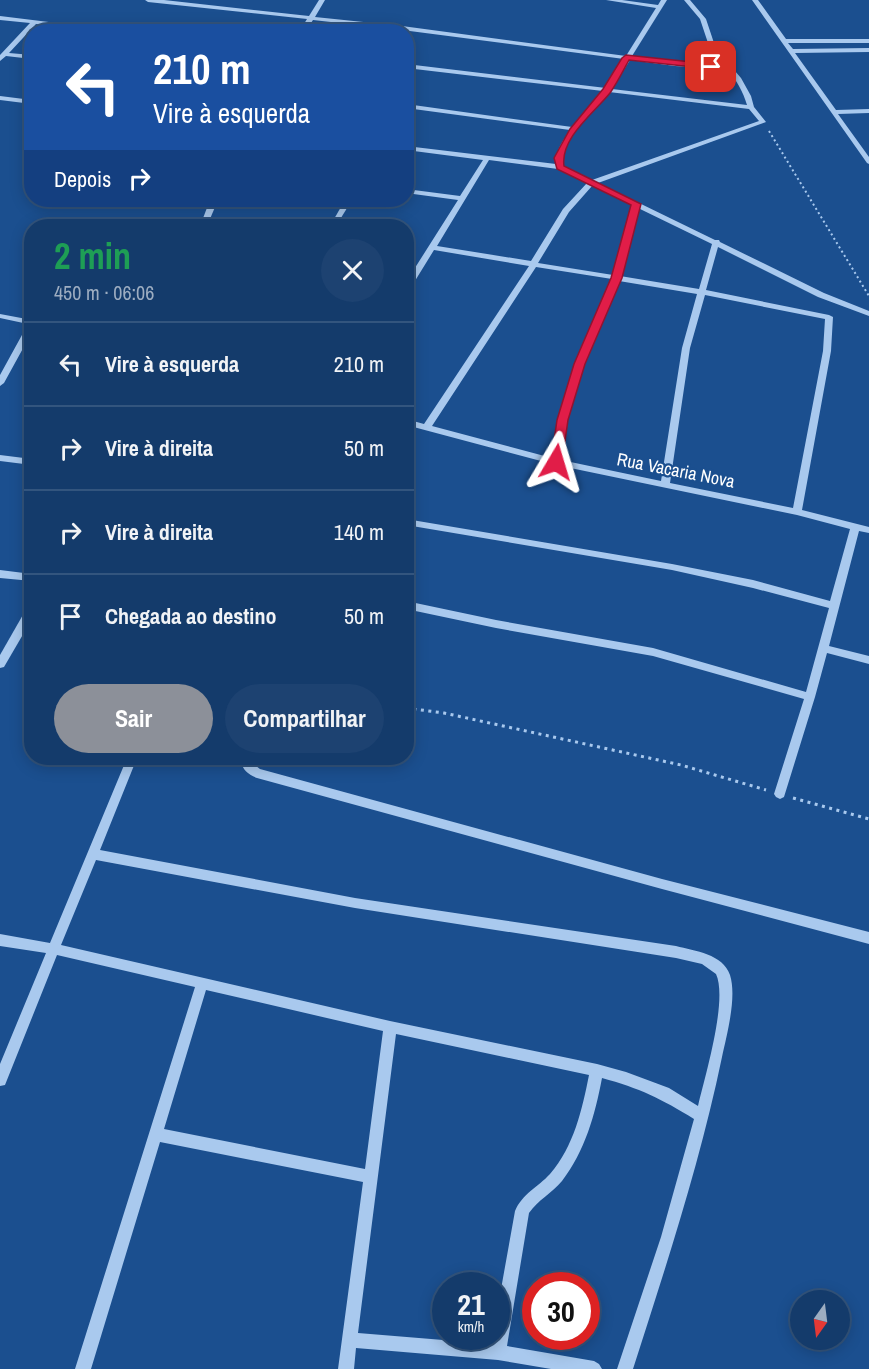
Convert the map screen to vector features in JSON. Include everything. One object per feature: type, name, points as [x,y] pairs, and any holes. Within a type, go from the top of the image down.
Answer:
[{"type":"street","points":[[148,0],[365,24]]},
{"type":"street","points":[[236,9],[243,0]]},
{"type":"street","points":[[307,24],[322,0]]},
{"type":"street","points":[[560,168],[559,158],[562,149],[574,129],[607,91],[662,3],[611,0]]},
{"type":"street","points":[[427,427],[534,263],[568,206],[591,183],[764,122],[751,107],[743,87],[709,41],[703,19],[687,0]]},
{"type":"street","points":[[755,0],[869,162]]},
{"type":"street","points":[[0,18],[60,24]]},
{"type":"street","points":[[32,24],[35,21]]},
{"type":"street","points":[[414,30],[626,58],[729,68]]},
{"type":"street","points":[[3,57],[24,33]]},
{"type":"street","points":[[784,41],[869,41]]},
{"type":"street","points":[[790,51],[869,50]]},
{"type":"street","points":[[3,57],[24,57]]},
{"type":"street","points":[[414,67],[751,107]]},
{"type":"street","points":[[0,98],[24,101]]},
{"type":"street","points":[[414,107],[574,129]]},
{"type":"street","points":[[834,112],[869,111]]},
{"type":"street","points":[[414,149],[560,168],[831,299],[869,314]]},
{"type":"street","points":[[414,276],[487,158]]},
{"type":"street","points":[[414,192],[463,198]]},
{"type":"street","points":[[556,462],[562,420],[579,364],[616,278],[636,204]]},
{"type":"street","points":[[665,484],[686,348],[716,242]]},
{"type":"street","points":[[431,247],[702,292],[830,317]]},
{"type":"street","points":[[797,512],[827,351],[831,299]]},
{"type":"street","points":[[0,316],[24,322]]},
{"type":"street","points":[[0,383],[24,339]]},
{"type":"street","name":"Rua Vacaria Nova","points":[[414,424],[556,462],[797,512],[869,530]]},
{"type":"street","points":[[0,458],[24,461]]},
{"type":"street","points":[[414,523],[672,567],[753,584],[834,606]]},
{"type":"street","points":[[780,794],[810,697],[855,526]]},
{"type":"street","points":[[0,574],[24,577]]},
{"type":"street","points":[[414,606],[496,624],[653,652],[810,697]]},
{"type":"street","points":[[0,664],[24,623]]},
{"type":"street","points":[[823,648],[869,660]]},
{"type":"street","points":[[0,1080],[129,765]]},
{"type":"street","points":[[246,765],[265,776],[662,885],[869,938]]},
{"type":"street","points":[[92,854],[355,903],[653,948],[708,960],[723,974],[727,997],[702,1116],[668,1237],[625,1369]]},
{"type":"street","points":[[0,940],[54,950],[390,1027],[597,1070],[626,1078],[664,1093],[702,1116]]},
{"type":"street","points":[[83,1369],[202,984]]},
{"type":"street","points":[[346,1369],[390,1027]]},
{"type":"street","points":[[498,1352],[522,1211],[528,1199],[554,1179],[573,1152],[586,1123],[597,1070]]},
{"type":"street","points":[[156,1134],[371,1177]]},
{"type":"street","points":[[350,1340],[498,1352],[594,1369]]},
{"type":"path","points":[[764,122],[869,296]]},
{"type":"path","points":[[414,709],[452,715],[681,765],[869,819]]},
{"type":"route","points":[[556,462],[562,420],[579,364],[616,278],[636,204],[560,168],[559,158],[562,149],[574,129],[607,91],[626,58],[711,67]]}]
